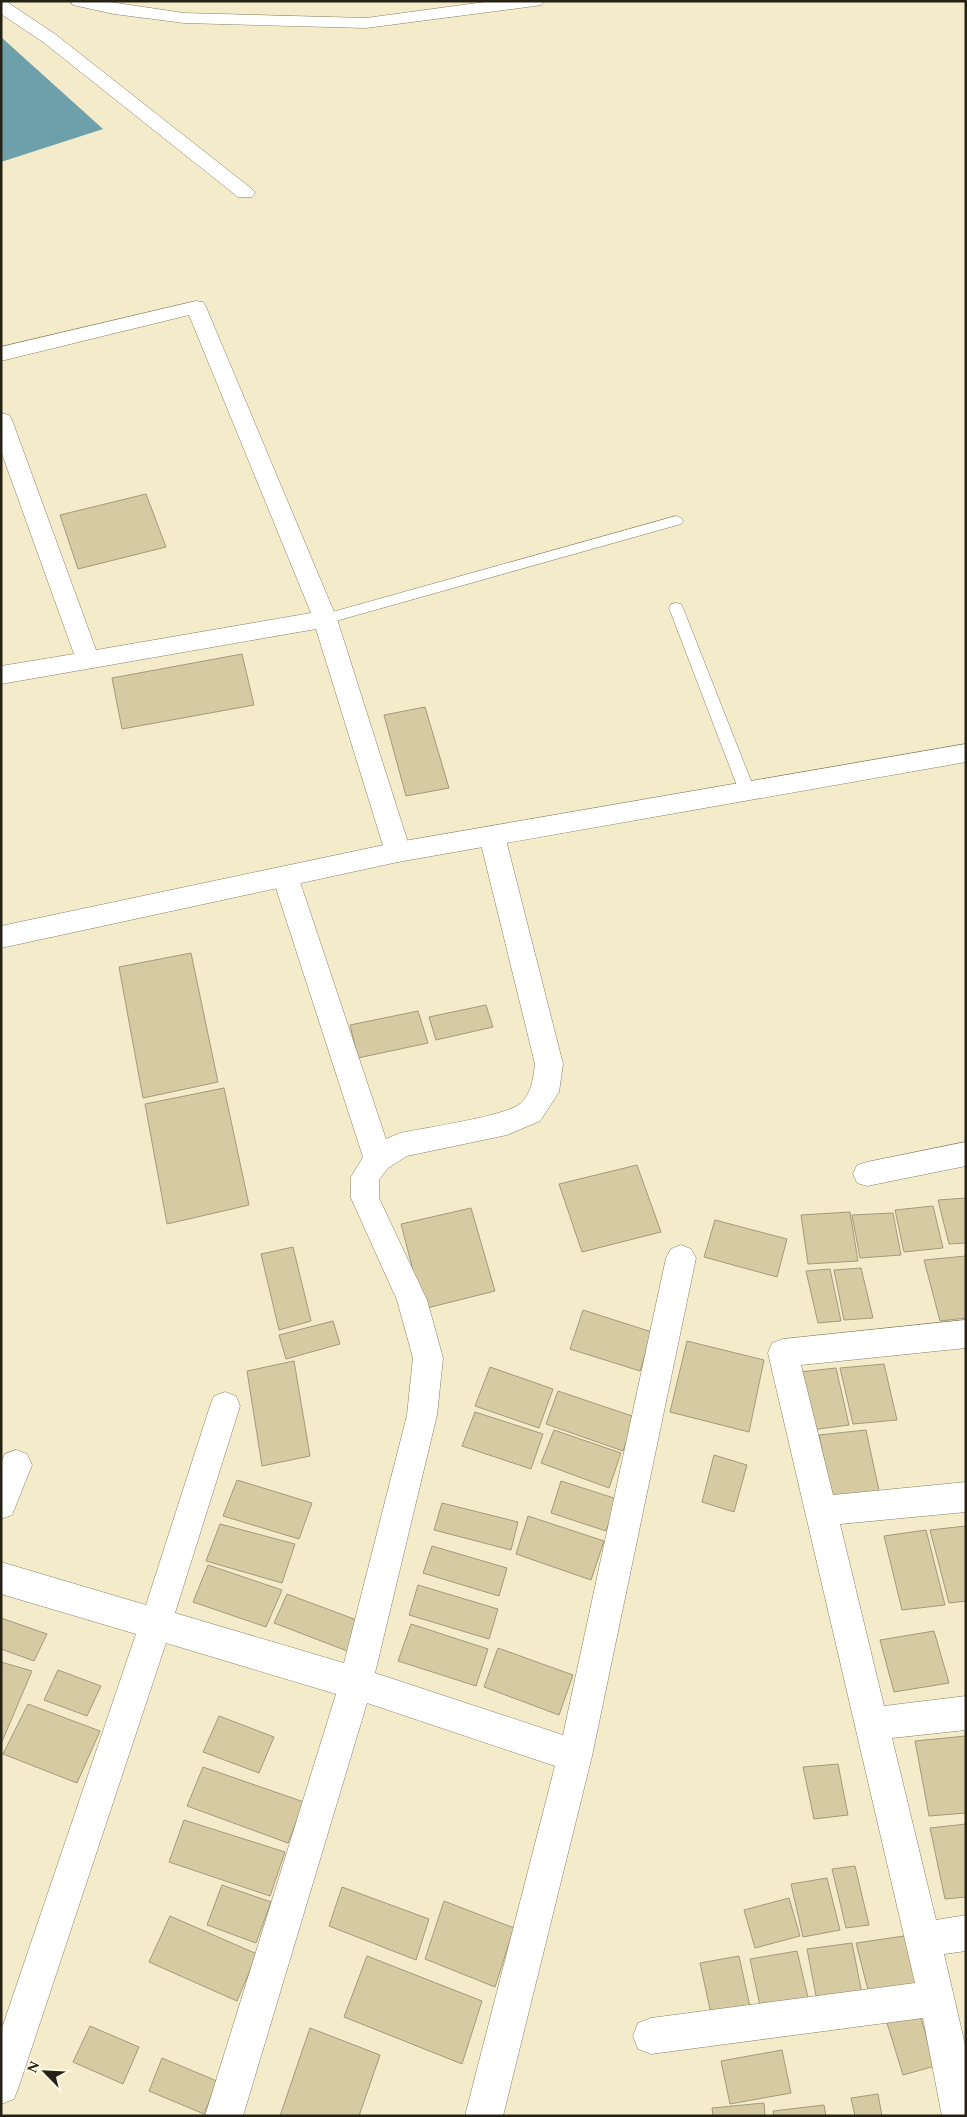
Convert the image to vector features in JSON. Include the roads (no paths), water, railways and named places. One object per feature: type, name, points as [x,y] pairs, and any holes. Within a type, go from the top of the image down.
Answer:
[{"type":"street","points":[[79,1],[114,9],[184,18],[366,23],[535,1]]},
{"type":"street","points":[[1,6],[49,38],[245,193]]},
{"type":"street","points":[[1,354],[196,307],[325,619],[398,852]]},
{"type":"street","points":[[1,420],[88,660]]},
{"type":"street","points":[[1,675],[325,619]]},
{"type":"street","points":[[1,937],[398,852],[966,753]]},
{"type":"street","points":[[224,2116],[356,1683],[422,1415],[428,1358],[412,1300],[365,1198],[365,1177],[378,1158],[400,1145],[507,1123],[530,1112],[545,1092],[549,1064],[492,836]]},
{"type":"street","points":[[285,876],[378,1158]]},
{"type":"street","points":[[867,1174],[966,1154]]},
{"type":"street","points":[[484,2116],[575,1756],[681,1258]]},
{"type":"street","points":[[961,2116],[936,1998],[783,1353],[966,1334]]},
{"type":"street","points":[[1,2086],[156,1623],[225,1406]]},
{"type":"street","points":[[1,1504],[16,1466]]},
{"type":"street","points":[[821,1511],[966,1497]]},
{"type":"street","points":[[1,1578],[356,1683],[575,1756]]},
{"type":"street","points":[[871,1724],[966,1714]]},
{"type":"street","points":[[922,1940],[966,1933]]},
{"type":"street","points":[[651,2036],[936,1998]]},
{"type":"lane","points":[[325,619],[676,521]]},
{"type":"lane","points":[[676,608],[747,791]]},
{"type":"water","points":[[1,37],[103,129],[1,162]]}]
